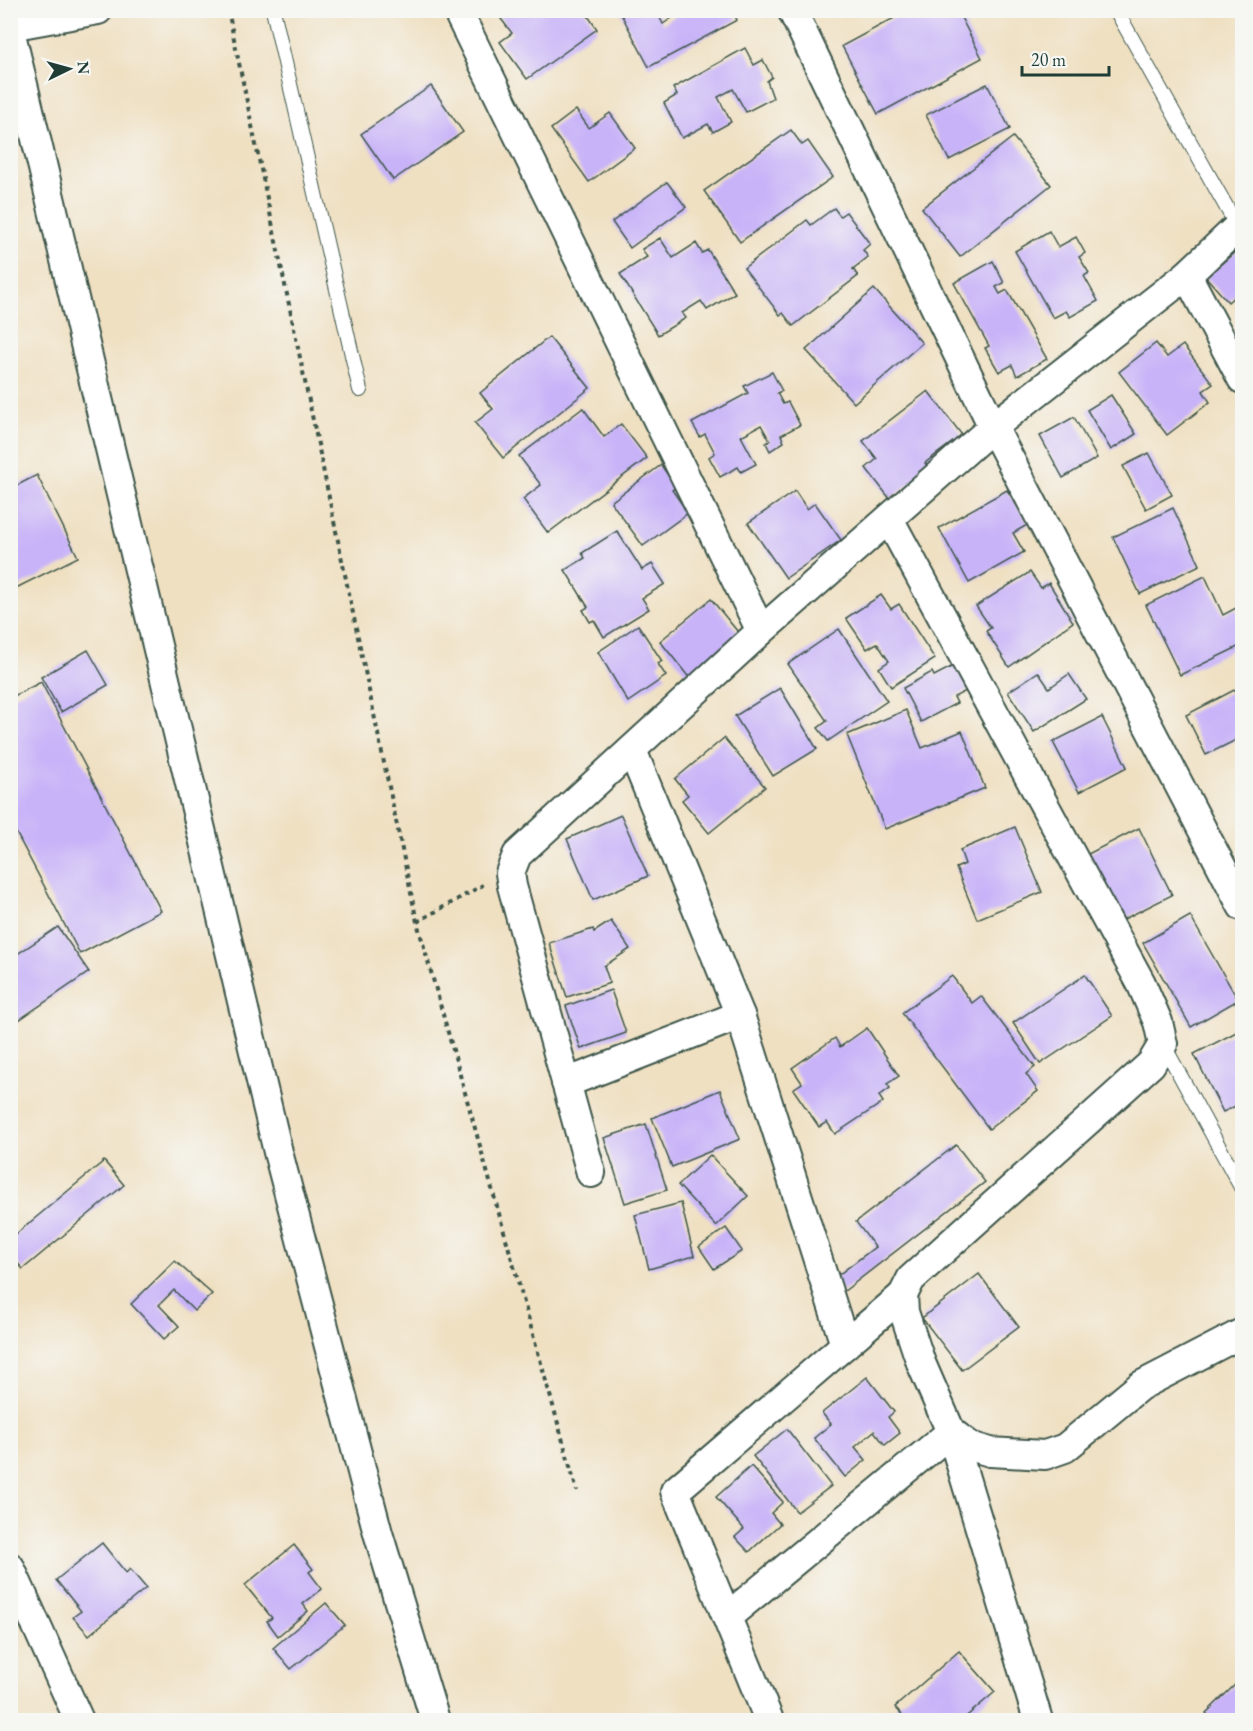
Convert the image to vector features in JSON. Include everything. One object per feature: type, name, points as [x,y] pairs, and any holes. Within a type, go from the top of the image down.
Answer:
[{"type":"street","points":[[99,10],[10,28],[278,1152],[378,1533],[435,1720]]},
{"type":"street","points":[[457,10],[761,631]]},
{"type":"street","points":[[792,10],[993,427],[1242,906]]},
{"type":"street","points":[[591,1173],[531,959],[510,873],[517,855],[761,631],[993,427],[1187,275],[1240,225]]},
{"type":"street","points":[[1187,275],[1242,379]]},
{"type":"street","points":[[769,1720],[675,1491],[903,1295],[911,1279],[1151,1064],[1163,1044],[1158,1022],[1141,983],[889,519]]},
{"type":"street","points":[[632,750],[740,1015],[845,1345]]},
{"type":"street","points":[[566,1083],[740,1015]]},
{"type":"street","points":[[903,1295],[904,1312],[921,1363],[951,1432],[1038,1720]]},
{"type":"street","points":[[951,1432],[970,1446],[990,1452],[1009,1455],[1045,1455],[1065,1448],[1140,1386],[1242,1333]]},
{"type":"street","points":[[727,1617],[951,1432]]},
{"type":"street","points":[[10,1567],[80,1720]]},
{"type":"lane","points":[[273,10],[360,390]]},
{"type":"lane","points":[[1116,10],[1240,225]]},
{"type":"lane","points":[[1163,1044],[1242,1189]]},
{"type":"path","points":[[228,10],[417,922],[577,1491]]},
{"type":"path","points":[[417,922],[503,874],[510,873]]},
{"type":"building","points":[[504,10],[584,10],[597,29],[527,79],[500,42],[512,33],[498,15]]},
{"type":"building","points":[[619,10],[656,10],[663,24],[684,10],[732,10],[737,20],[649,67]]},
{"type":"building","points":[[909,10],[957,10],[982,58],[878,114],[842,46]]},
{"type":"building","points":[[745,48],[754,65],[763,60],[772,77],[767,81],[773,98],[746,112],[733,89],[718,97],[731,122],[713,132],[708,124],[682,138],[664,103],[677,95],[673,88]]},
{"type":"building","points":[[987,84],[1010,129],[949,160],[926,115]]},
{"type":"building","points":[[431,86],[463,132],[393,180],[361,134]]},
{"type":"building","points":[[576,110],[589,128],[610,113],[635,148],[589,182],[551,129]]},
{"type":"building","points":[[791,130],[802,145],[808,141],[833,177],[740,242],[704,191]]},
{"type":"building","points":[[1013,137],[1051,185],[960,257],[922,208]]},
{"type":"building","points":[[667,182],[686,207],[630,248],[612,222]]},
{"type":"building","points":[[834,208],[840,216],[846,212],[870,244],[863,250],[868,257],[853,269],[858,276],[793,326],[783,313],[780,315],[744,268],[807,220],[811,225]]},
{"type":"building","points":[[1049,231],[1058,247],[1076,237],[1085,253],[1079,257],[1089,273],[1084,276],[1098,301],[1070,317],[1066,311],[1053,318],[1015,251]]},
{"type":"building","points":[[660,238],[673,258],[696,243],[702,253],[708,250],[735,293],[707,310],[701,301],[682,313],[686,318],[658,335],[620,274],[647,257],[642,249]]},
{"type":"building","points":[[1242,246],[1242,290],[1228,302],[1206,277]]},
{"type":"building","points":[[993,261],[1004,283],[996,287],[1000,294],[1007,290],[1047,359],[1017,376],[1012,365],[999,372],[985,348],[989,346],[954,283]]},
{"type":"building","points":[[874,289],[922,343],[854,403],[806,350]]},
{"type":"building","points":[[549,337],[590,388],[503,458],[475,423],[493,409],[480,393]]},
{"type":"building","points":[[1156,343],[1167,357],[1183,345],[1213,384],[1203,391],[1210,402],[1167,435],[1119,372]]},
{"type":"building","points":[[772,372],[782,391],[777,393],[783,404],[788,402],[800,425],[781,435],[784,442],[770,451],[766,443],[770,441],[761,425],[741,436],[756,464],[741,472],[738,467],[720,477],[709,457],[715,453],[705,434],[700,437],[692,423],[748,393],[744,386]]},
{"type":"building","points":[[928,391],[962,435],[925,463],[929,469],[890,499],[866,468],[877,459],[863,441]]},
{"type":"building","points":[[1111,395],[1136,434],[1111,450],[1087,410]]},
{"type":"building","points":[[583,408],[604,437],[621,424],[647,458],[548,533],[523,499],[541,485],[519,456]]},
{"type":"building","points":[[1074,417],[1097,458],[1063,478],[1040,436]]},
{"type":"building","points":[[1149,453],[1172,495],[1146,509],[1123,466]]},
{"type":"building","points":[[661,465],[676,487],[672,490],[688,513],[643,546],[611,502]]},
{"type":"building","points":[[37,475],[78,557],[10,591],[10,489]]},
{"type":"building","points":[[1007,490],[1029,524],[1013,533],[1024,552],[969,583],[939,528]]},
{"type":"building","points":[[795,491],[807,509],[815,503],[841,540],[786,578],[748,523]]},
{"type":"building","points":[[1173,508],[1200,565],[1140,594],[1113,537]]},
{"type":"building","points":[[617,531],[642,570],[652,564],[665,584],[642,598],[649,609],[604,637],[594,620],[590,622],[583,610],[588,607],[565,570],[585,558],[582,553]]},
{"type":"building","points":[[1030,572],[1041,588],[1049,583],[1073,622],[1009,667],[986,631],[991,628],[976,606]]},
{"type":"building","points":[[1205,576],[1223,615],[1236,608],[1242,621],[1242,645],[1180,675],[1146,605]]},
{"type":"building","points":[[881,595],[891,609],[899,604],[935,659],[891,687],[879,668],[889,661],[877,643],[867,649],[846,618]]},
{"type":"building","points":[[711,599],[742,637],[691,680],[660,641]]},
{"type":"building","points":[[638,625],[662,661],[658,664],[666,676],[628,702],[598,652]]},
{"type":"building","points":[[839,629],[887,701],[828,741],[818,728],[827,721],[788,664]]},
{"type":"building","points":[[88,650],[108,685],[61,712],[41,677]]},
{"type":"building","points":[[959,663],[972,688],[954,697],[957,703],[921,722],[903,688],[932,672],[934,676]]},
{"type":"building","points":[[1038,672],[1049,688],[1069,674],[1086,699],[1034,732],[1008,692]]},
{"type":"building","points":[[41,682],[161,911],[80,954],[10,821],[10,698]]},
{"type":"building","points":[[1242,686],[1242,737],[1206,755],[1186,715]]},
{"type":"building","points":[[780,688],[817,749],[773,776],[735,716]]},
{"type":"building","points":[[906,710],[922,748],[962,731],[985,788],[885,829],[847,735]]},
{"type":"building","points":[[1102,717],[1127,767],[1079,792],[1053,742]]},
{"type":"building","points":[[724,738],[765,787],[709,833],[682,800],[688,795],[675,779]]},
{"type":"building","points":[[621,815],[648,876],[593,900],[567,839]]},
{"type":"building","points":[[1015,827],[1042,892],[977,919],[956,868],[965,864],[960,850]]},
{"type":"building","points":[[1139,828],[1172,895],[1120,921],[1086,855]]},
{"type":"building","points":[[1190,916],[1238,1000],[1191,1027],[1143,943]]},
{"type":"building","points":[[611,921],[630,949],[604,966],[610,983],[567,997],[549,943],[593,929],[594,932]]},
{"type":"building","points":[[58,927],[89,972],[10,1026],[10,959]]},
{"type":"building","points":[[1085,975],[1112,1016],[1040,1064],[1013,1023]]},
{"type":"building","points":[[952,976],[972,1003],[981,996],[1035,1067],[1026,1074],[1038,1091],[989,1129],[902,1013]]},
{"type":"building","points":[[611,990],[626,1033],[581,1049],[566,1006]]},
{"type":"building","points":[[867,1028],[899,1076],[887,1084],[890,1088],[879,1096],[883,1102],[835,1134],[827,1122],[819,1127],[793,1089],[802,1083],[792,1068],[835,1038],[840,1047]]},
{"type":"building","points":[[1242,1029],[1242,1103],[1223,1112],[1194,1054]]},
{"type":"building","points":[[720,1090],[740,1139],[672,1167],[652,1118]]},
{"type":"building","points":[[646,1124],[667,1190],[625,1203],[604,1138]]},
{"type":"building","points":[[956,1145],[985,1182],[843,1292],[833,1279],[875,1247],[856,1222]]},
{"type":"building","points":[[710,1155],[748,1196],[716,1226],[678,1185]]},
{"type":"building","points":[[104,1161],[124,1185],[23,1269],[10,1255],[10,1239]]},
{"type":"building","points":[[681,1203],[694,1256],[649,1269],[635,1215]]},
{"type":"building","points":[[726,1228],[742,1251],[714,1269],[699,1247]]},
{"type":"building","points":[[175,1261],[212,1294],[194,1311],[174,1290],[159,1305],[179,1326],[164,1339],[131,1304]]},
{"type":"building","points":[[979,1274],[1019,1327],[962,1370],[922,1318]]},
{"type":"building","points":[[867,1377],[894,1412],[888,1417],[900,1433],[885,1445],[874,1431],[855,1447],[866,1460],[845,1477],[814,1438],[831,1424],[822,1413]]},
{"type":"building","points":[[787,1429],[831,1486],[797,1512],[753,1456]]},
{"type":"building","points":[[751,1466],[783,1502],[771,1513],[780,1524],[749,1552],[735,1537],[744,1529],[716,1497]]},
{"type":"building","points":[[102,1543],[126,1573],[130,1569],[146,1588],[89,1635],[73,1617],[81,1611],[56,1580]]},
{"type":"building","points":[[294,1545],[313,1569],[309,1572],[322,1589],[303,1604],[308,1611],[278,1636],[267,1621],[272,1618],[245,1585]]},
{"type":"building","points":[[326,1603],[345,1625],[291,1669],[273,1648]]},
{"type":"building","points":[[959,1651],[995,1692],[962,1720],[907,1720],[895,1707]]},
{"type":"building","points":[[1242,1678],[1242,1720],[1213,1720],[1206,1713]]}]
